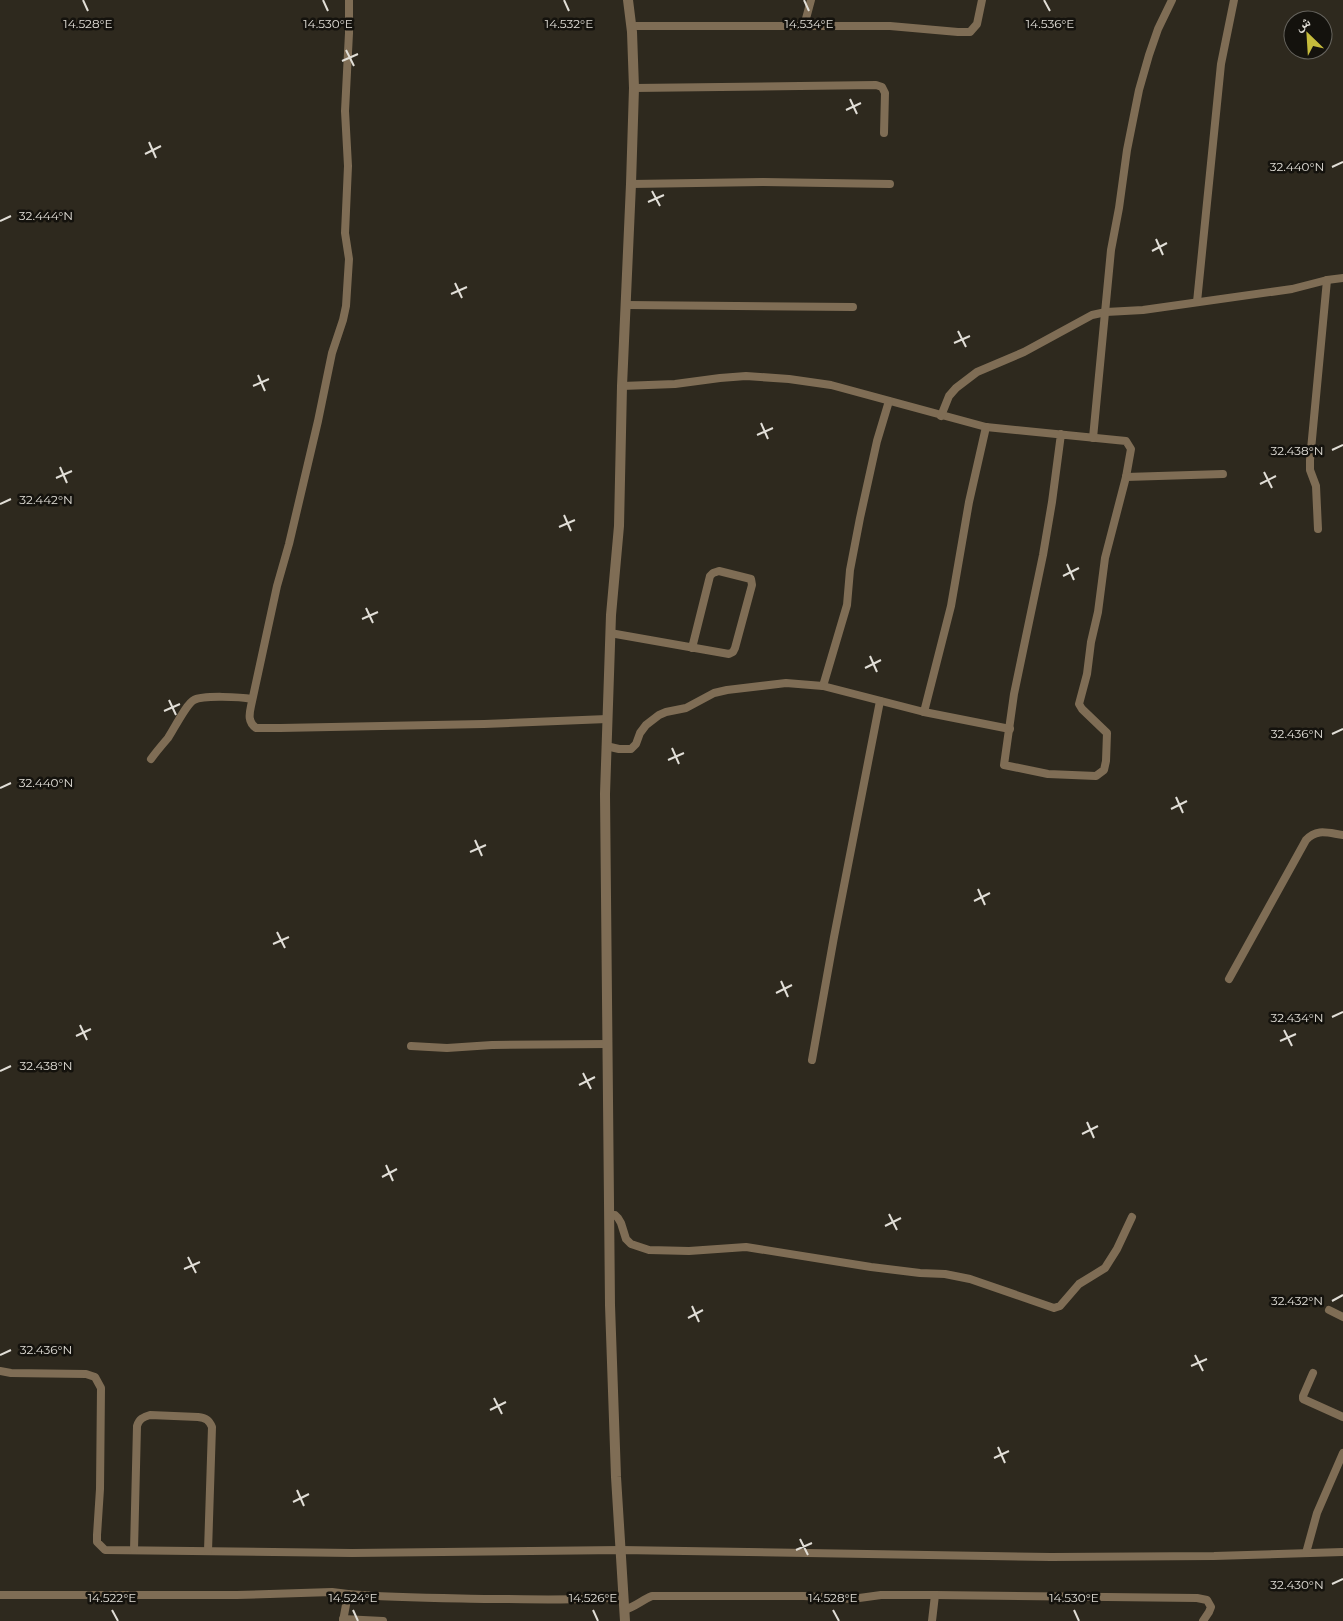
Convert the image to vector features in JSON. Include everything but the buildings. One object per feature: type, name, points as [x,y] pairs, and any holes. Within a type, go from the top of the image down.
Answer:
[{"type":"street","points":[[349,0],[345,111],[348,166],[345,233],[349,259],[346,306],[332,353],[289,544],[277,586],[249,717],[252,725],[256,728],[484,724],[607,719]]},
{"type":"street","points":[[625,1621],[616,1477],[610,1306],[606,746],[610,633],[619,526],[622,386],[634,88],[628,0]]},
{"type":"street","points":[[804,26],[811,0]]},
{"type":"street","points":[[631,26],[890,26],[970,32],[978,24],[982,0]]},
{"type":"street","points":[[1094,438],[1111,250],[1139,90],[1155,37],[1172,0]]},
{"type":"street","points":[[1197,302],[1221,64],[1234,0]]},
{"type":"street","points":[[634,88],[876,84],[882,87],[885,93],[884,133]]},
{"type":"street","points":[[631,184],[763,182],[890,184]]},
{"type":"street","points":[[941,416],[949,396],[956,388],[977,372],[1024,352],[1092,315],[1106,312],[1143,310],[1292,289],[1343,278]]},
{"type":"street","points":[[1318,529],[1316,486],[1310,470],[1310,460],[1327,280]]},
{"type":"street","points":[[626,305],[853,307]]},
{"type":"street","points":[[622,386],[675,384],[720,378],[789,379],[831,385],[986,427],[1061,434],[1126,442],[1131,448],[1126,477],[1105,558],[1098,612],[1080,704],[1082,709],[1107,733],[1104,770],[1096,776],[1048,774],[1004,765],[1014,694],[1045,546],[1061,434]]},
{"type":"street","points":[[823,686],[847,605],[850,570],[860,518],[875,450],[889,401]]},
{"type":"street","points":[[924,712],[951,606],[969,502],[986,427]]},
{"type":"street","points":[[1126,477],[1223,474]]},
{"type":"street","points":[[610,633],[692,648],[729,654],[733,652],[752,586],[751,579],[719,571],[712,573],[692,648]]},
{"type":"street","points":[[606,746],[632,749],[646,725],[659,715],[686,708],[714,693],[786,683],[823,686],[924,712],[1010,729]]},
{"type":"street","points":[[151,759],[167,739],[187,707],[194,700],[226,697],[252,699]]},
{"type":"street","points":[[812,1060],[880,701]]},
{"type":"street","points":[[1229,979],[1306,840],[1310,835],[1318,832],[1343,835]]},
{"type":"street","points":[[411,1046],[447,1048],[492,1045],[608,1044]]},
{"type":"street","points":[[609,1215],[615,1215],[618,1218],[630,1244],[643,1249],[689,1251],[746,1248],[879,1268],[945,1274],[970,1279],[1054,1308],[1060,1306],[1079,1284],[1105,1268],[1117,1249],[1132,1217]]},
{"type":"street","points":[[1328,1310],[1343,1317]]},
{"type":"street","points":[[0,1371],[11,1373],[86,1374],[95,1377],[99,1382],[101,1388],[101,1421],[97,1542],[105,1550],[352,1553],[621,1550],[1051,1557],[1214,1556],[1343,1552]]},
{"type":"street","points":[[1313,1374],[1302,1396],[1303,1399],[1343,1417]]},
{"type":"street","points":[[134,1550],[137,1426],[139,1421],[150,1415],[198,1417],[210,1422],[212,1427],[208,1551]]},
{"type":"street","points":[[1306,1553],[1317,1513],[1343,1453]]},
{"type":"street","points":[[0,1595],[237,1595],[332,1592],[415,1598],[594,1600],[624,1598]]},
{"type":"street","points":[[348,1594],[343,1620],[383,1621]]},
{"type":"street","points":[[624,1610],[636,1606],[646,1598],[659,1596],[804,1596],[852,1599],[881,1595],[1198,1598],[1207,1600],[1211,1606],[1203,1621]]},
{"type":"street","points":[[932,1621],[935,1595]]}]
